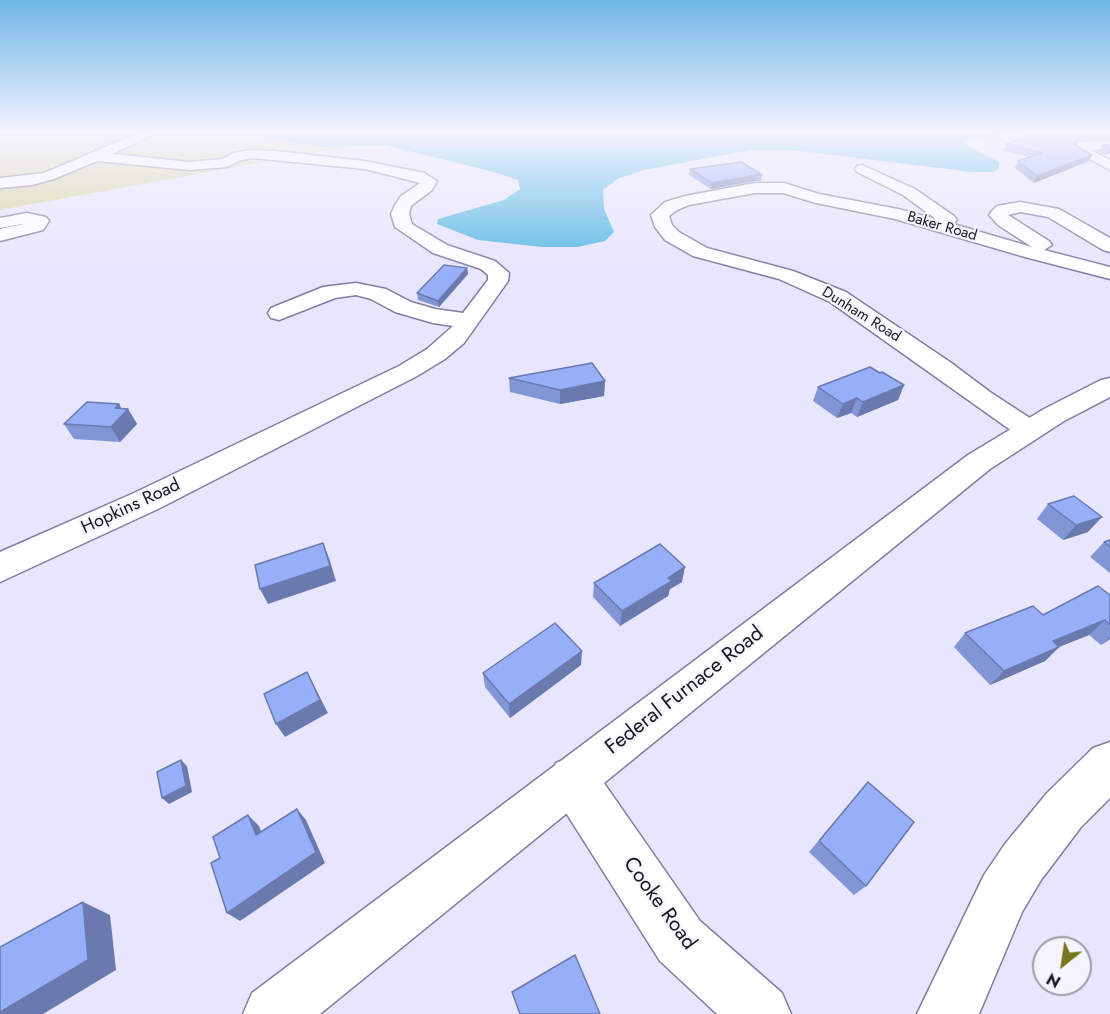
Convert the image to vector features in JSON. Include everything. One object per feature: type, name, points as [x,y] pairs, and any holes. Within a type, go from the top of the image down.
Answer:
[{"type":"street","points":[[0,183],[29,180]]},
{"type":"street","name":"Hopkins Road","points":[[0,568],[146,501],[378,387],[436,354],[456,338],[498,281],[499,273],[488,265],[440,249],[405,227],[400,214],[403,206],[407,200],[426,187],[428,180]]},
{"type":"street","points":[[885,180],[909,192],[972,235]]},
{"type":"street","name":"Baker Road","points":[[736,192],[755,188],[783,188],[818,198],[898,214],[1110,273]]},
{"type":"street","name":"Dunham Road","points":[[736,192],[671,206],[660,215],[660,220],[672,236],[700,252],[786,275],[838,297],[1029,430]]},
{"type":"street","points":[[1062,261],[1055,254],[1004,222],[998,215],[1003,210],[1020,207],[1053,213],[1110,246]]},
{"type":"street","points":[[0,223],[27,218],[40,221],[37,226],[27,230],[0,235]]},
{"type":"street","points":[[279,314],[331,292],[356,289],[378,294],[403,308],[470,321]]},
{"type":"street","name":"Federal Furnace Road","points":[[273,1014],[979,462],[1029,430],[1110,386]]},
{"type":"street","points":[[947,1014],[968,975],[1003,894],[1023,862],[1064,810],[1110,765]]},
{"type":"street","name":"Cooke Road","points":[[573,780],[680,941],[761,1014]]},
{"type":"green space","points":[[0,180],[163,180],[0,210]]},
{"type":"water","points":[[518,180],[616,180],[603,190],[604,209],[614,232],[605,241],[578,247],[542,247],[478,240],[437,224],[438,219],[504,200],[520,189]]},
{"type":"building","points":[[708,180],[727,180],[712,183]]},
{"type":"building","points":[[444,265],[467,268],[438,301],[417,293]]},
{"type":"building","points":[[592,363],[605,381],[560,390],[509,378]]},
{"type":"building","points":[[870,367],[904,385],[863,402],[857,398],[843,404],[818,387]]},
{"type":"building","points":[[87,402],[119,404],[115,408],[128,409],[111,427],[64,424]]},
{"type":"building","points":[[1074,496],[1102,517],[1076,525],[1048,504]]},
{"type":"building","points":[[323,543],[330,566],[260,589],[255,565]]},
{"type":"building","points":[[660,544],[685,567],[668,578],[672,581],[622,611],[594,583]]},
{"type":"building","points":[[1098,586],[1110,595],[1110,625],[1105,620],[1053,641],[1059,647],[1004,671],[965,633],[1033,606],[1043,615]]},
{"type":"building","points":[[555,623],[582,651],[509,704],[483,673]]},
{"type":"building","points":[[307,672],[320,700],[276,724],[264,694]]},
{"type":"building","points":[[181,760],[186,786],[162,798],[157,772]]},
{"type":"building","points":[[868,782],[914,822],[866,886],[819,841]]},
{"type":"building","points":[[297,809],[316,852],[227,913],[211,863],[220,858],[213,837],[248,815],[256,835]]},
{"type":"building","points":[[83,902],[88,960],[0,1012],[0,947]]},
{"type":"building","points":[[575,955],[600,1014],[520,1014],[512,992]]}]
